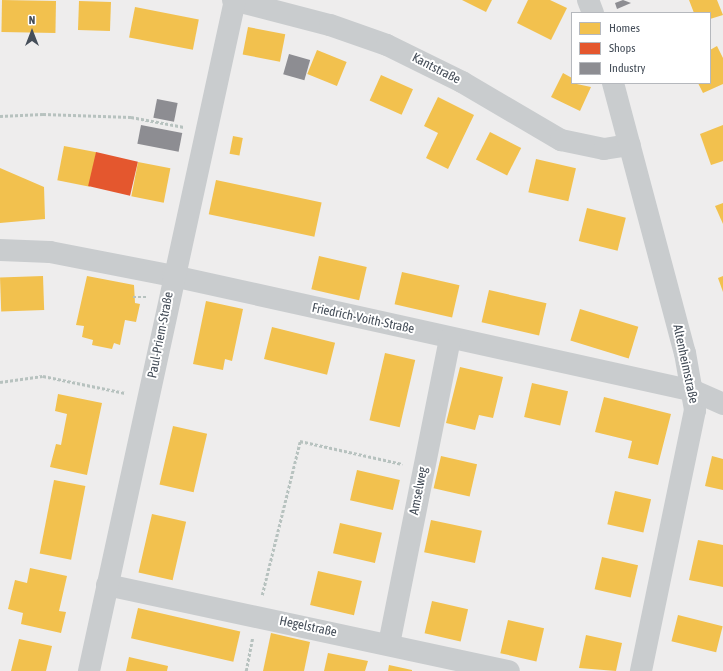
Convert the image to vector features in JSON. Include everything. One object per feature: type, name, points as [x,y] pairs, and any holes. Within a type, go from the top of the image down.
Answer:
[{"type":"street","name":"Paul-Priem-Straße","points":[[89,671],[173,276],[207,132],[234,0]]},
{"type":"street","name":"Kantstraße","points":[[234,0],[323,23],[387,45],[462,82],[561,140],[604,149],[630,145]]},
{"type":"street","points":[[588,0],[593,12]]},
{"type":"street","name":"Altenheimstraße","points":[[613,84],[694,391],[695,421],[641,671]]},
{"type":"street","name":"Friedrich-Voith-Straße","points":[[0,250],[50,252],[173,276],[694,391],[722,402]]},
{"type":"street","name":"Amselweg","points":[[389,644],[450,338]]},
{"type":"street","name":"Hegelstraße","points":[[107,585],[389,644],[509,671]]},
{"type":"path","points":[[0,116],[43,114],[131,117],[207,132]]},
{"type":"path","points":[[0,382],[43,376],[148,398]]},
{"type":"path","points":[[246,671],[256,617],[300,441],[424,469]]},
{"type":"building: Homes","points":[[2,0],[56,1],[55,33],[1,32]]},
{"type":"building: Homes","points":[[462,0],[492,0],[486,12]]},
{"type":"building: Homes","points":[[528,0],[550,0],[567,8],[551,40],[517,23]]},
{"type":"building: Homes","points":[[689,0],[717,0],[723,15],[711,19],[711,12],[694,12]]},
{"type":"building: Homes","points":[[79,1],[111,2],[110,31],[78,30]]},
{"type":"building: Homes","points":[[135,7],[199,19],[193,50],[129,37]]},
{"type":"building: Homes","points":[[248,27],[285,34],[280,62],[243,54]]},
{"type":"building: Homes","points":[[717,46],[723,58],[723,84],[703,93],[698,84],[711,84],[711,49]]},
{"type":"building: Homes","points":[[317,50],[347,62],[337,86],[307,74]]},
{"type":"building: Homes","points":[[563,73],[571,77],[571,84],[591,87],[580,111],[551,97]]},
{"type":"building: Homes","points":[[381,75],[413,89],[402,115],[370,101]]},
{"type":"building: Homes","points":[[438,97],[474,115],[448,169],[426,158],[438,133],[424,126]]},
{"type":"building: Homes","points":[[723,125],[723,161],[711,165],[700,134]]},
{"type":"building: Homes","points":[[490,132],[521,148],[507,176],[476,160]]},
{"type":"building: Homes","points":[[233,136],[243,138],[239,156],[230,154]]},
{"type":"building: Homes","points":[[64,146],[96,152],[90,187],[57,180]]},
{"type":"building: Homes","points":[[536,159],[576,168],[568,201],[528,192]]},
{"type":"building: Homes","points":[[138,162],[170,168],[164,203],[131,196]]},
{"type":"building: Homes","points":[[0,168],[44,187],[45,219],[0,223]]},
{"type":"building: Homes","points":[[216,180],[322,202],[314,237],[209,214]]},
{"type":"building: Homes","points":[[723,203],[723,224],[715,206]]},
{"type":"building: Homes","points":[[587,208],[626,218],[618,251],[579,241]]},
{"type":"building: Homes","points":[[319,256],[367,267],[359,300],[311,289]]},
{"type":"building: Homes","points":[[402,272],[459,285],[452,317],[395,304]]},
{"type":"building: Homes","points":[[43,276],[44,310],[1,311],[0,278]]},
{"type":"building: Homes","points":[[87,276],[134,285],[135,303],[140,304],[136,322],[125,320],[120,345],[114,343],[112,349],[92,345],[93,340],[82,337],[84,326],[76,325]]},
{"type":"building: Homes","points":[[723,276],[723,292],[718,278]]},
{"type":"building: Homes","points":[[489,290],[546,303],[539,335],[482,322]]},
{"type":"building: Homes","points":[[206,301],[243,309],[232,361],[225,359],[223,370],[193,364]]},
{"type":"building: Homes","points":[[580,309],[638,327],[629,358],[570,341]]},
{"type":"building: Homes","points":[[272,327],[335,343],[327,375],[264,359]]},
{"type":"building: Homes","points":[[385,353],[415,360],[400,427],[369,420]]},
{"type":"building: Homes","points":[[460,367],[503,377],[493,418],[479,415],[475,430],[446,423]]},
{"type":"building: Homes","points":[[532,383],[568,391],[560,425],[524,417]]},
{"type":"building: Homes","points":[[58,394],[102,403],[87,475],[50,467],[56,444],[61,445],[67,414],[55,411]]},
{"type":"building: Homes","points":[[604,397],[671,414],[658,465],[628,458],[632,441],[595,432]]},
{"type":"building: Homes","points":[[173,426],[207,434],[194,492],[160,484]]},
{"type":"building: Homes","points":[[441,456],[477,464],[470,496],[434,488]]},
{"type":"building: Homes","points":[[712,456],[723,459],[723,490],[705,486]]},
{"type":"building: Homes","points":[[357,470],[400,480],[393,510],[350,500]]},
{"type":"building: Homes","points":[[54,480],[85,486],[71,560],[40,554]]},
{"type":"building: Homes","points":[[615,491],[651,499],[643,532],[607,524]]},
{"type":"building: Homes","points":[[152,514],[186,522],[173,580],[139,572]]},
{"type":"building: Homes","points":[[431,520],[482,531],[475,563],[424,552]]},
{"type":"building: Homes","points":[[340,523],[382,533],[375,563],[333,553]]},
{"type":"building: Homes","points":[[698,540],[723,545],[723,587],[689,580]]},
{"type":"building: Homes","points":[[602,557],[638,565],[631,597],[595,589]]},
{"type":"building: Homes","points":[[30,568],[67,576],[59,611],[66,612],[61,633],[21,624],[23,613],[8,609],[15,580],[27,583]]},
{"type":"building: Homes","points":[[318,571],[362,581],[354,615],[310,605]]},
{"type":"building: Homes","points":[[432,601],[468,609],[461,641],[425,633]]},
{"type":"building: Homes","points":[[138,608],[240,632],[233,662],[131,638]]},
{"type":"building: Homes","points":[[678,615],[723,626],[716,652],[671,641]]},
{"type":"building: Homes","points":[[508,620],[544,628],[536,661],[500,653]]},
{"type":"building: Homes","points":[[271,633],[310,642],[304,671],[263,671]]},
{"type":"building: Homes","points":[[586,635],[622,643],[616,671],[579,668]]},
{"type":"building: Homes","points":[[19,639],[52,646],[46,671],[11,671]]},
{"type":"building: Homes","points":[[328,653],[368,661],[365,671],[324,671]]},
{"type":"building: Homes","points":[[129,657],[168,666],[167,671],[126,671]]},
{"type":"building: Homes","points":[[389,665],[412,670],[412,671],[388,671]]},
{"type":"building: Shops","points":[[96,152],[138,162],[130,196],[88,186]]},
{"type":"building: Industry","points":[[623,0],[631,3],[617,9],[615,3]]},
{"type":"building: Industry","points":[[289,54],[310,60],[304,80],[283,74]]},
{"type":"building: Industry","points":[[157,99],[178,103],[174,122],[153,118]]},
{"type":"building: Industry","points":[[141,125],[182,133],[179,152],[137,144]]}]
